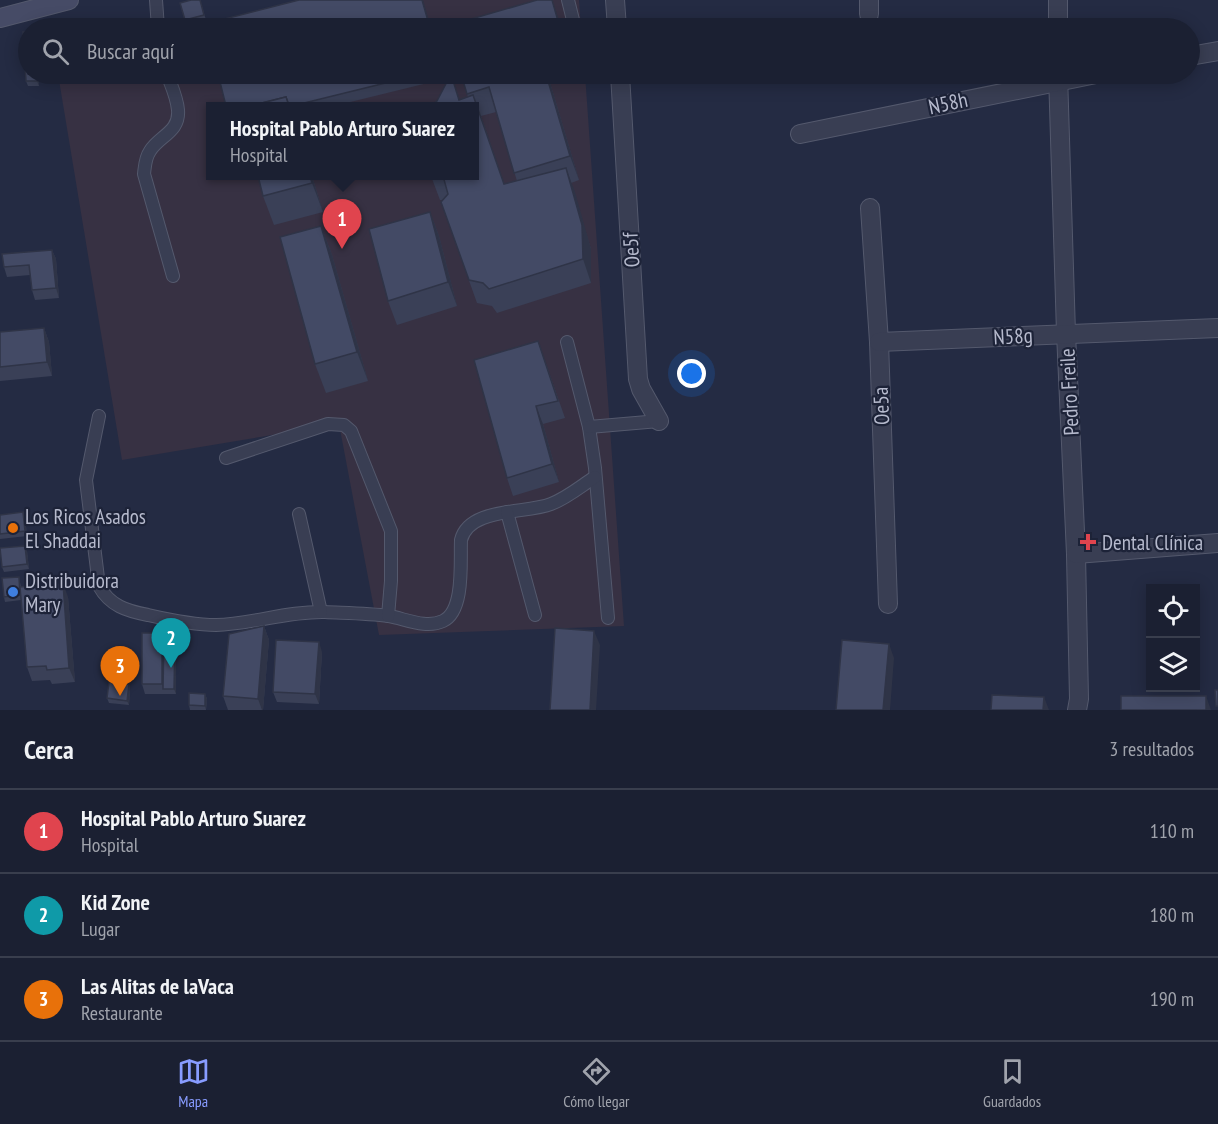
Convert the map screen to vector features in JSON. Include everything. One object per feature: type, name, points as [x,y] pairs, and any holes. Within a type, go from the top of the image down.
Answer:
[{"type":"street","points":[[0,18],[69,0]]},
{"type":"street","points":[[615,0],[616,18]]},
{"type":"street","points":[[1058,0],[1058,18]]},
{"type":"street","points":[[1200,54],[1218,51]]},
{"type":"street","name":"Oe5f","points":[[621,84],[638,379],[659,422]]},
{"type":"street","name":"N58h","points":[[800,134],[1026,84]]},
{"type":"street","name":"Pedro Freile","points":[[1058,84],[1076,554],[1079,699],[1077,710]]},
{"type":"street","name":"Oe5a","points":[[870,208],[879,342],[888,604]]},
{"type":"street","name":"N58g","points":[[879,342],[1218,328]]},
{"type":"street","points":[[1076,554],[1218,543]]},
{"type":"lane","points":[[156,0],[157,18]]},
{"type":"lane","points":[[568,0],[572,18]]},
{"type":"lane","points":[[171,84],[178,116],[176,124],[167,136],[151,149],[146,158],[144,174],[173,276]]},
{"type":"lane","points":[[567,342],[589,427],[608,618]]},
{"type":"lane","points":[[99,416],[88,462],[87,497],[99,586],[114,604],[133,612],[180,622],[216,625],[321,612],[388,616],[423,624],[444,621],[451,615],[458,597],[463,531],[468,525],[480,519],[507,512],[550,504],[595,477]]},
{"type":"lane","points":[[589,427],[659,422]]},
{"type":"lane","points":[[226,458],[328,424],[344,425],[351,431],[391,531],[388,616]]},
{"type":"lane","points":[[507,512],[535,615]]},
{"type":"lane","points":[[299,514],[321,612]]},
{"type":"shaded area","points":[[301,0],[579,0],[580,18],[232,18]]},
{"type":"shaded area","points":[[60,84],[586,84],[624,626],[379,635],[339,424],[122,460]]},
{"type":"building","points":[[200,0],[204,15],[184,18],[180,3]]},
{"type":"building","points":[[299,0],[422,0],[427,18],[228,18]]},
{"type":"building","points":[[537,0],[552,0],[557,18],[475,18]]},
{"type":"building","points":[[220,84],[381,84],[308,102],[288,102],[286,97],[266,102],[225,102]]},
{"type":"building","points":[[446,84],[454,84],[459,100],[473,95],[475,102],[436,102]]},
{"type":"building","points":[[464,84],[549,84],[570,156],[514,173],[489,87],[467,94]]},
{"type":"building","points":[[286,97],[288,102],[266,102]]},
{"type":"building","points":[[479,112],[504,184],[566,168],[582,225],[583,259],[489,289],[483,283],[469,280],[441,202],[448,194],[444,180],[479,180]]},
{"type":"building","points":[[259,180],[311,180],[312,183],[263,196]]},
{"type":"building","points":[[430,212],[448,282],[388,301],[369,229]]},
{"type":"building","points":[[321,226],[357,352],[315,364],[280,237]]},
{"type":"building","points":[[52,250],[56,288],[32,290],[29,265],[4,267],[2,254]]},
{"type":"building","points":[[44,328],[47,362],[0,367],[0,332]]},
{"type":"building","points":[[538,341],[558,401],[536,406],[552,464],[507,478],[474,360]]},
{"type":"building","name":"Los Ricos Asados El Shaddai","points":[[23,512],[25,531],[0,534],[0,515]]},
{"type":"building","points":[[25,546],[27,564],[2,567],[0,548]]},
{"type":"building","name":"Distribuidora Mary","points":[[19,577],[20,595],[4,597],[2,578]]},
{"type":"building","points":[[63,583],[69,668],[47,670],[46,666],[27,667],[20,587]]},
{"type":"building","points":[[264,626],[258,699],[223,696],[229,634]]},
{"type":"building","points":[[555,628],[594,631],[590,710],[550,710]]},
{"type":"building","points":[[142,633],[162,633],[162,684],[142,684]]},
{"type":"building","points":[[164,637],[175,638],[174,689],[163,689]]},
{"type":"building","points":[[276,640],[319,642],[315,694],[273,692]]},
{"type":"building","points":[[842,640],[889,644],[883,710],[836,710]]},
{"type":"building","points":[[109,682],[129,684],[127,701],[107,698]]},
{"type":"building","points":[[1215,690],[1218,690],[1218,706],[1216,706]]},
{"type":"building","points":[[189,693],[205,694],[205,706],[189,705]]},
{"type":"building","points":[[992,695],[1044,697],[1043,710],[991,710]]},
{"type":"building","points":[[1121,696],[1206,696],[1206,710],[1121,710]]},
{"type":"place","name":"Hospital Pablo Arturo Suarez","points":[[342,249]]},
{"type":"place","name":"Los Ricos Asados El Shaddai","points":[[13,528]]},
{"type":"place","name":"Dental Clínica","points":[[1088,542]]},
{"type":"place","name":"Distribuidora Mary","points":[[13,592]]},
{"type":"place","name":"Kid Zone","points":[[171,668]]},
{"type":"place","name":"Las Alitas de laVaca","points":[[120,696]]}]
